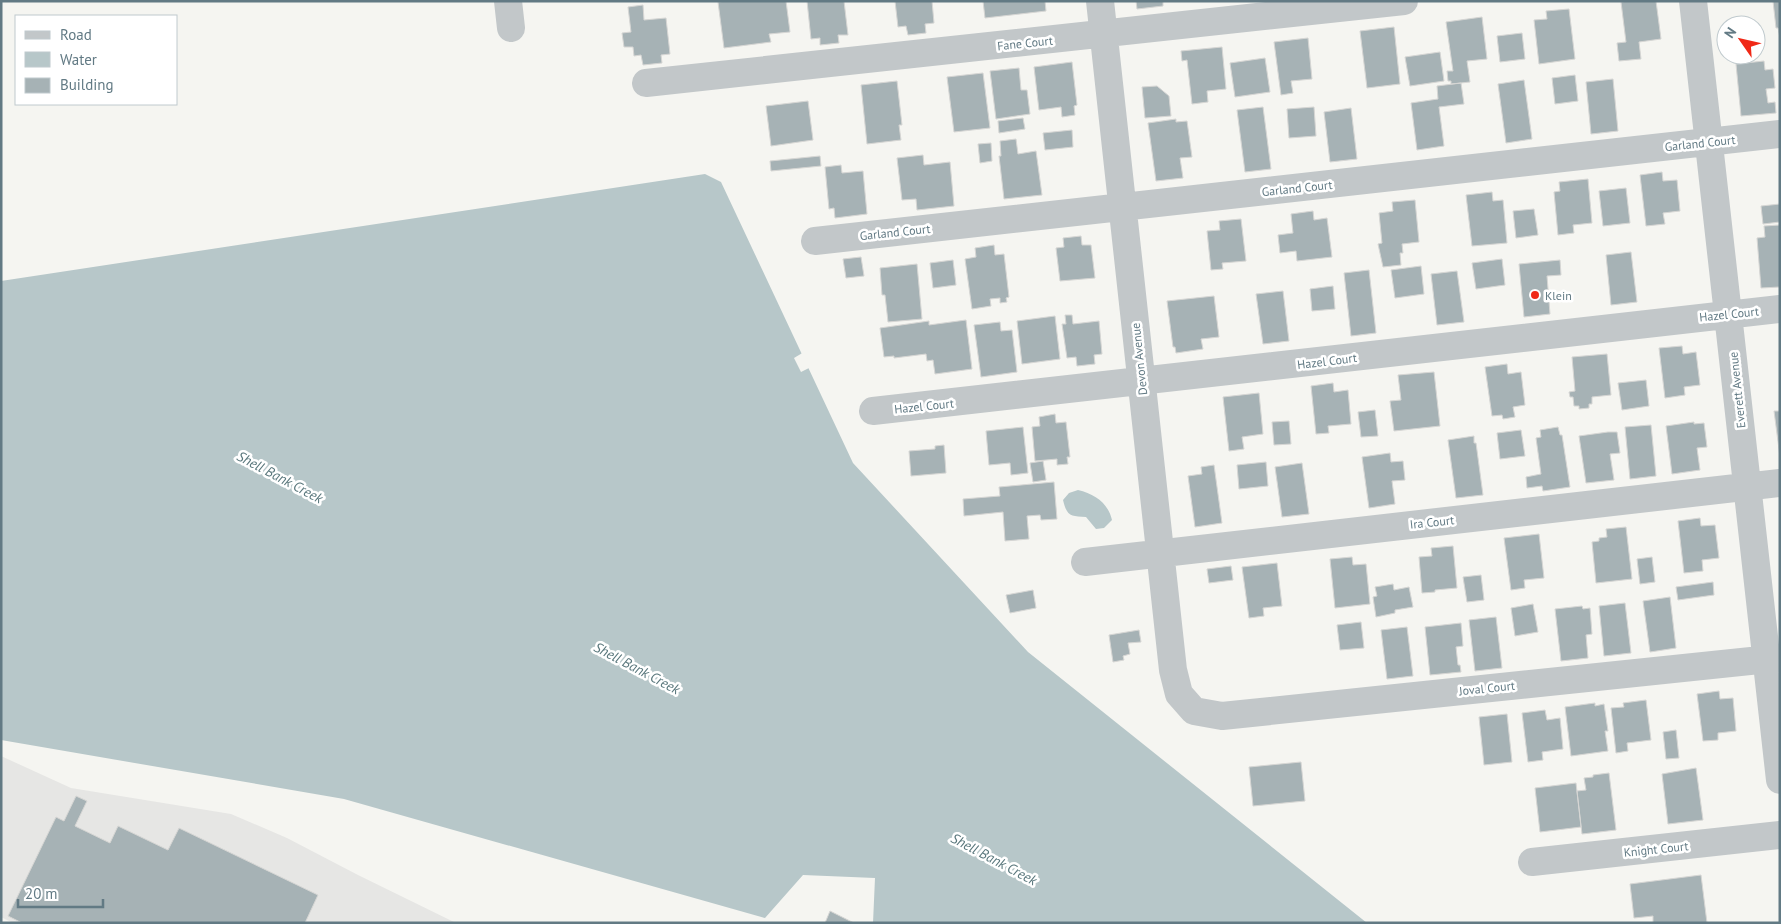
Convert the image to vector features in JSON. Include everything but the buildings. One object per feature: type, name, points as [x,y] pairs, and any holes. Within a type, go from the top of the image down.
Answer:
[{"type":"street","points":[[508,1],[511,28]]},
{"type":"street","name":"Devon Avenue","points":[[1100,1],[1173,670],[1179,694],[1194,711]]},
{"type":"street","name":"Fane Court","points":[[646,83],[1404,1]]},
{"type":"street","name":"Everett Avenue","points":[[1693,1],[1748,487],[1773,659],[1780,780]]},
{"type":"street","name":"Garland Court","points":[[815,241],[1780,134]]},
{"type":"street","name":"Hazel Court","points":[[873,411],[1780,309]]},
{"type":"street","name":"Ira Court","points":[[1085,562],[1780,483]]},
{"type":"street","name":"Joval Court","points":[[1194,711],[1222,716],[1773,659]]},
{"type":"street","name":"Knight Court","points":[[1532,862],[1780,835]]},
{"type":"shaded area","points":[[1,756],[71,788],[231,814],[287,838],[456,923],[13,923],[1,917]]},
{"type":"water","name":"Shell Bank Creek","points":[[705,174],[721,182],[853,463],[1028,652],[1367,923],[873,923],[875,878],[803,875],[765,918],[344,799],[1,740],[1,281]]},
{"type":"water","points":[[1078,490],[1090,494],[1104,504],[1112,520],[1104,528],[1096,529],[1086,517],[1073,516],[1068,513],[1063,500],[1069,493]]},
{"type":"pier","points":[[804,352],[811,367],[801,372],[794,358]]},
{"type":"place","name":"Klein","points":[[1535,295]]}]
